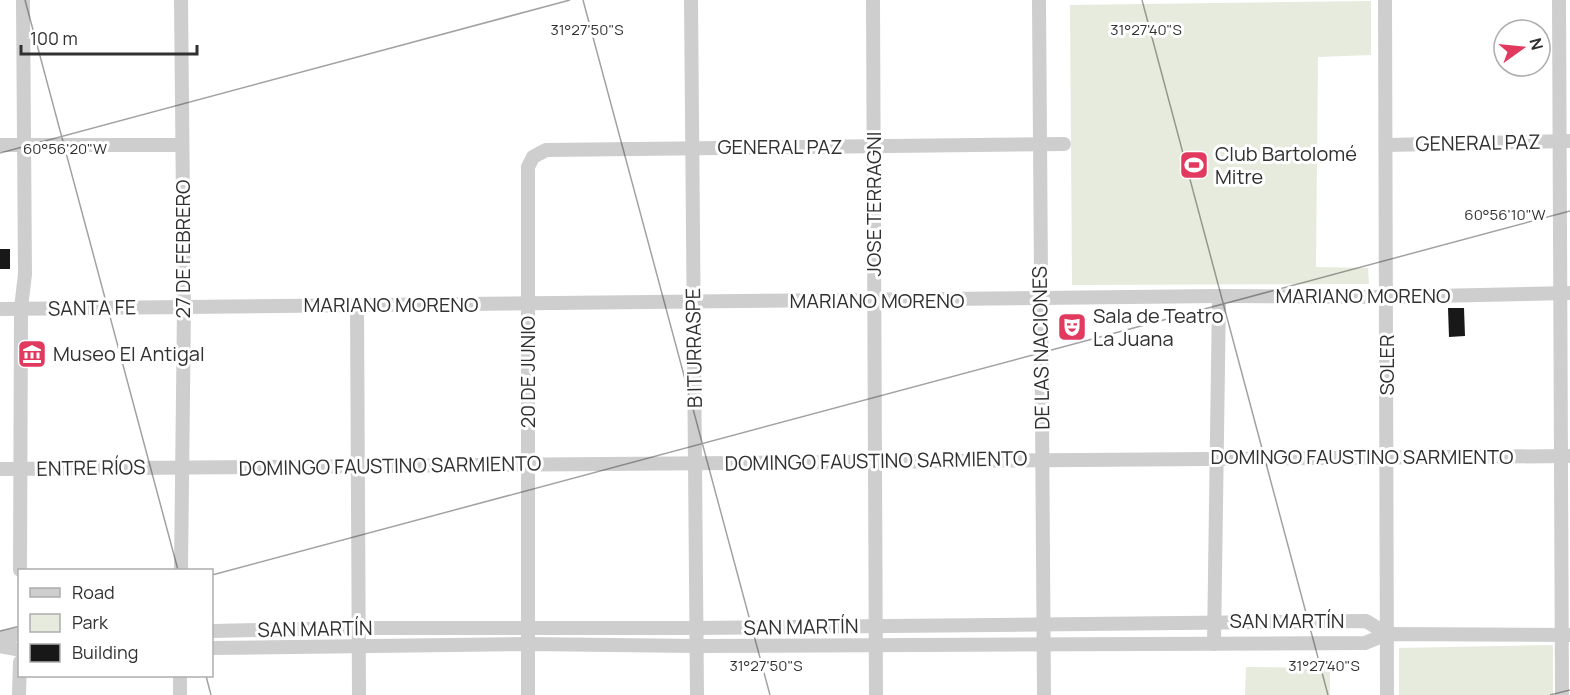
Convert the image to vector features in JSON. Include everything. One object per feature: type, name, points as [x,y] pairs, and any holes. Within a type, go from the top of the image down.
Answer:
[{"type":"street","points":[[20,569],[21,309],[25,274],[23,0]]},
{"type":"street","name":"27 DE FEBRERO","points":[[181,0],[184,307],[181,569]]},
{"type":"street","name":"B ITURRASPE","points":[[691,0],[697,695]]},
{"type":"street","name":"JOSE TERRAGNI","points":[[873,0],[876,695]]},
{"type":"street","name":"DE LAS NACIONES","points":[[1039,0],[1044,695]]},
{"type":"street","name":"SOLER","points":[[1384,0],[1388,457],[1387,695]]},
{"type":"street","points":[[1558,0],[1564,142],[1566,635],[1562,695]]},
{"type":"street","name":"GENERAL PAZ","points":[[1386,145],[1564,142]]},
{"type":"street","name":"GENERAL PAZ","points":[[533,157],[546,150],[1064,144]]},
{"type":"street","points":[[0,146],[182,145]]},
{"type":"street","name":"20 DE JUNIO","points":[[528,695],[528,167],[533,157]]},
{"type":"street","name":"MARIANO MORENO","points":[[184,307],[1040,300],[1219,296],[1387,297],[1564,292]]},
{"type":"street","points":[[1214,644],[1217,621],[1219,296]]},
{"type":"street","points":[[357,305],[359,695]]},
{"type":"street","name":"SANTA FE","points":[[0,309],[184,307]]},
{"type":"street","name":"DOMINGO FAUSTINO SARMIENTO","points":[[182,467],[1565,456]]},
{"type":"street","name":"ENTRE RÍOS","points":[[0,469],[182,467]]},
{"type":"street","name":"SAN MARTÍN","points":[[213,631],[358,627],[697,628],[1366,621],[1387,634]]},
{"type":"street","points":[[0,638],[18,634]]},
{"type":"street","name":"SAN MARTÍN","points":[[213,648],[527,644],[697,646],[1365,643],[1387,634],[1566,635]]},
{"type":"street","points":[[0,646],[18,650]]},
{"type":"street","points":[[19,695],[20,677]]},
{"type":"street","points":[[180,677],[180,695]]},
{"type":"green space","name":"Club Bartolomé Mitre","points":[[1371,1],[1371,55],[1318,57],[1316,267],[1368,268],[1369,284],[1072,285],[1070,5]]},
{"type":"green space","points":[[1553,645],[1553,695],[1399,695],[1399,648]]},
{"type":"green space","points":[[1246,667],[1330,668],[1330,695],[1245,695]]},
{"type":"building","points":[[0,249],[10,249],[10,269],[0,269]]},
{"type":"building","points":[[1448,308],[1464,308],[1465,336],[1449,337]]},
{"type":"place","name":"Club Bartolomé Mitre","points":[[1194,165]]},
{"type":"place","name":"Sala de Teatro La Juana","points":[[1072,327]]},
{"type":"place","name":"Museo El Antigal","points":[[32,354]]}]
